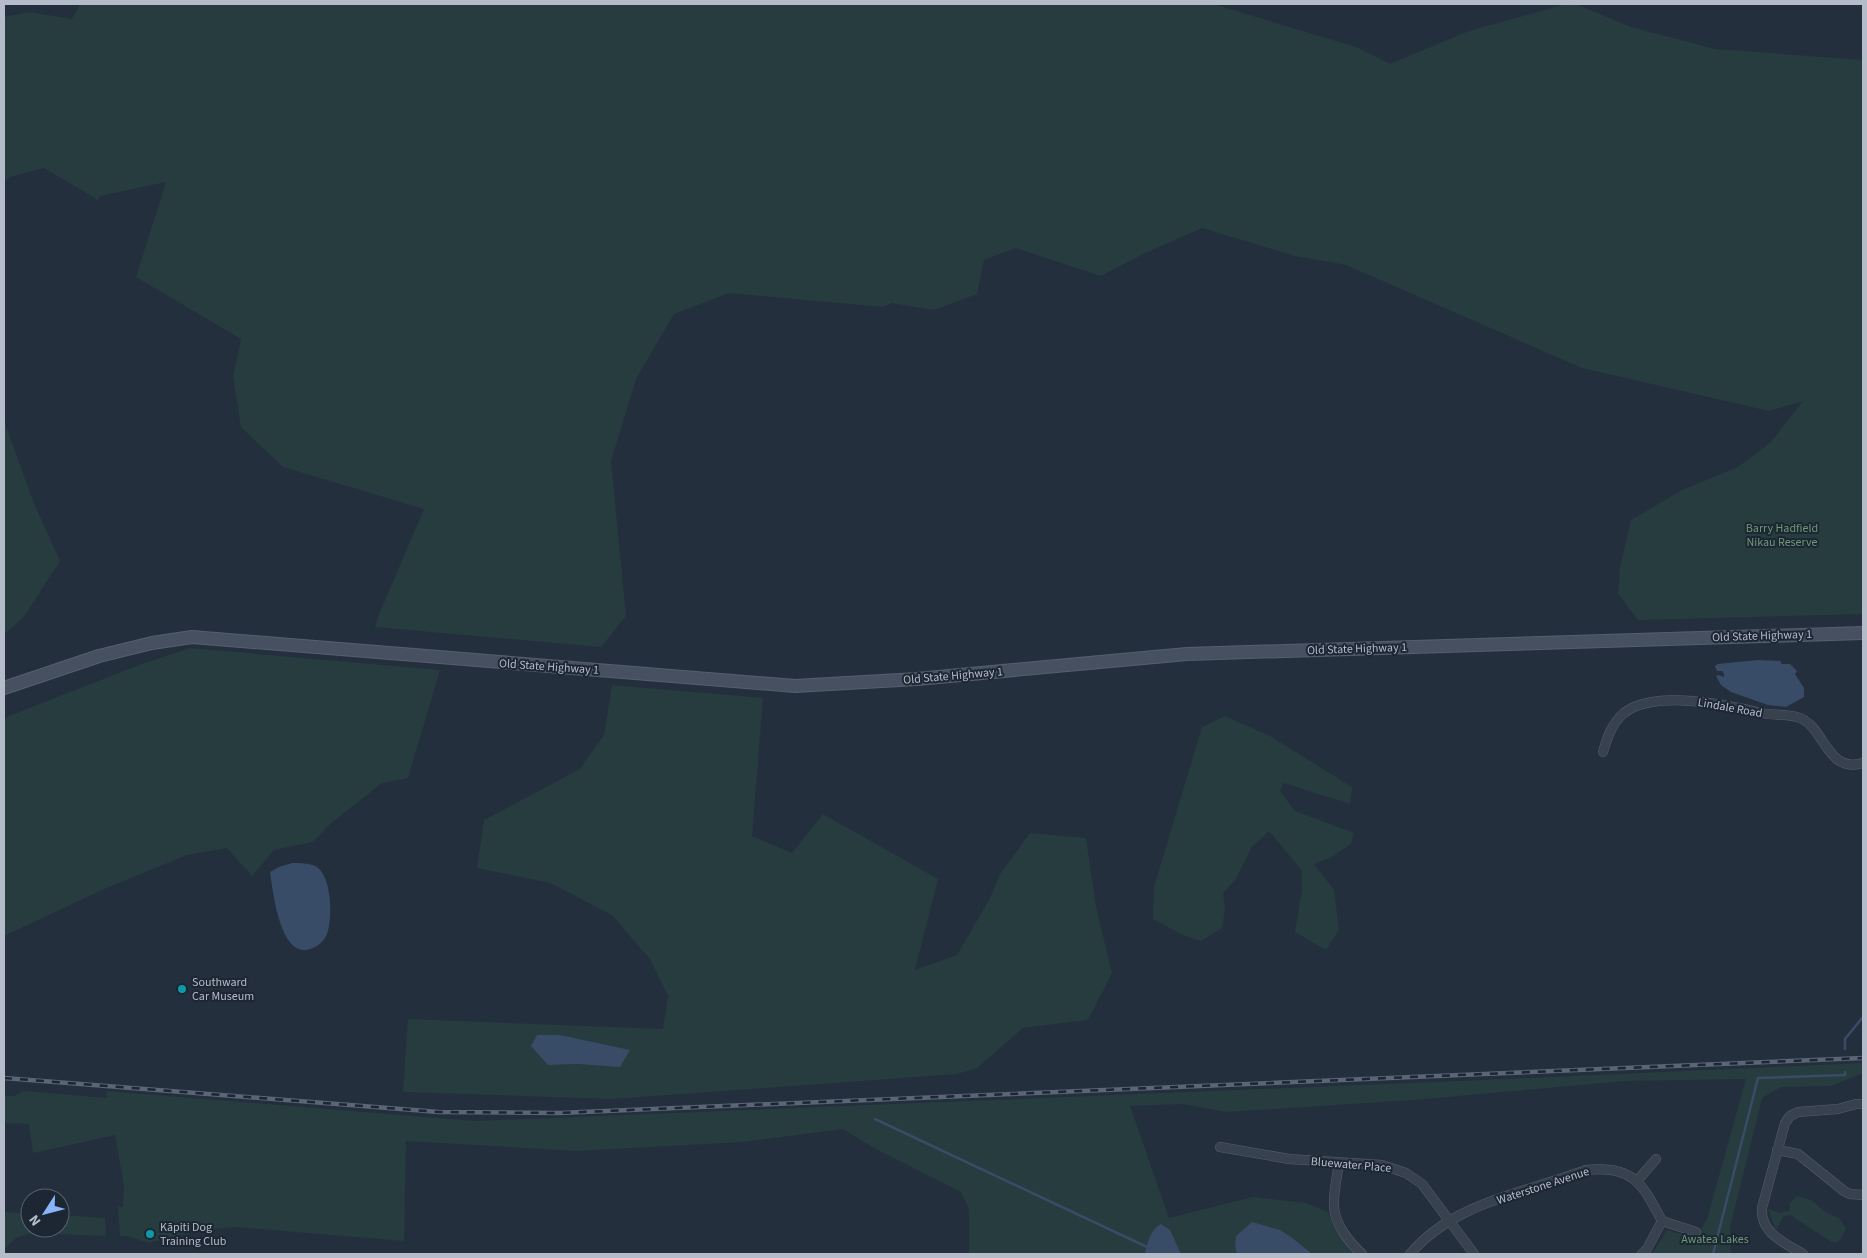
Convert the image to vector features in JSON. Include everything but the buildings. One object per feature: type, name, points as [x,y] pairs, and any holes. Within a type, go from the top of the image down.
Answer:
[{"type":"main road","name":"Old State Highway 1","points":[[4,688],[99,656],[152,643],[192,638],[795,686],[927,679],[1187,654],[1863,633]]},
{"type":"main road","name":"Old State Highway 1","points":[[4,695],[48,672]]},
{"type":"street","name":"Lindale Road","points":[[1602,752],[1615,723],[1625,713],[1640,704],[1685,701],[1729,705],[1772,715],[1798,717],[1810,726],[1835,758],[1849,764],[1863,763]]},
{"type":"street","points":[[1803,1254],[1770,1233],[1763,1219],[1762,1208],[1785,1123],[1795,1113],[1863,1104]]},
{"type":"street","name":"Bluewater Place","points":[[1220,1147],[1289,1159],[1382,1166],[1406,1173],[1422,1184],[1474,1254]]},
{"type":"street","points":[[1778,1150],[1796,1154],[1841,1190],[1850,1194],[1863,1195]]},
{"type":"street","points":[[1637,1181],[1656,1158]]},
{"type":"street","points":[[1339,1163],[1334,1208],[1339,1223],[1351,1244],[1362,1254]]},
{"type":"street","name":"Waterstone Avenue","points":[[1410,1254],[1432,1232],[1466,1210],[1586,1170],[1607,1168],[1637,1181],[1649,1196],[1662,1220]]},
{"type":"street","points":[[1642,1254],[1647,1249],[1662,1220],[1696,1232]]},
{"type":"green space","name":"Barry Hadfield Nikau Reserve","points":[[80,4],[1213,4],[1356,47],[1390,64],[1469,31],[1566,4],[1576,4],[1631,27],[1715,49],[1863,60],[1863,614],[1638,620],[1618,594],[1620,567],[1631,520],[1682,490],[1738,467],[1771,442],[1803,401],[1769,411],[1582,368],[1346,265],[1295,256],[1202,228],[1145,253],[1101,276],[1016,248],[984,260],[977,294],[934,310],[892,303],[883,307],[729,293],[674,314],[636,379],[611,461],[626,616],[601,647],[375,627],[424,509],[283,467],[241,427],[233,377],[241,339],[136,277],[166,182],[100,196],[98,200],[44,168],[10,177],[4,182],[4,17],[29,12],[72,19]]},
{"type":"green space","points":[[4,421],[33,501],[60,561],[23,618],[4,634]]},
{"type":"green space","points":[[190,648],[440,670],[408,778],[382,783],[330,824],[313,842],[274,850],[252,876],[227,848],[187,855],[102,890],[4,936],[4,718],[139,665]]},
{"type":"green space","points":[[612,685],[763,698],[752,836],[792,853],[823,814],[938,879],[915,970],[957,955],[990,898],[1000,874],[1030,833],[1086,838],[1096,907],[1112,973],[1088,1020],[1023,1028],[977,1068],[957,1074],[613,1099],[403,1092],[408,1019],[663,1029],[668,996],[650,959],[612,915],[550,883],[477,868],[484,820],[580,769],[604,735]],"holes":[[[560,1035],[630,1051],[579,1064],[549,1065]]]},
{"type":"green space","points":[[1225,716],[1270,736],[1352,787],[1350,804],[1284,783],[1280,791],[1295,811],[1354,833],[1351,844],[1330,858],[1314,864],[1334,890],[1339,930],[1326,950],[1295,932],[1302,890],[1302,871],[1269,831],[1252,847],[1235,880],[1223,893],[1225,909],[1222,928],[1201,941],[1183,935],[1153,919],[1154,887],[1202,727]]},
{"type":"green space","name":"Awatea Lakes","points":[[1863,1063],[1863,1073],[1831,1086],[1781,1087],[1762,1098],[1730,1227],[1731,1254],[1652,1254],[1667,1230],[1696,1238],[1707,1219],[1746,1079],[1626,1081],[1413,1100],[1226,1112],[1182,1104],[1130,1106],[1169,1218],[1253,1197],[1306,1203],[1328,1212],[1338,1234],[1356,1254],[969,1254],[969,1209],[961,1192],[874,1148],[843,1129],[742,1142],[577,1151],[406,1141],[404,1241],[235,1227],[193,1231],[149,1243],[128,1236],[120,1236],[118,1206],[123,1207],[124,1186],[115,1135],[33,1153],[29,1124],[4,1123],[4,1096],[14,1096],[24,1091],[107,1098],[106,1091],[475,1121]]},
{"type":"green space","points":[[1797,1196],[1811,1200],[1827,1213],[1839,1218],[1846,1229],[1840,1240],[1836,1243],[1830,1241],[1790,1215],[1784,1216],[1776,1230],[1768,1209],[1780,1213],[1789,1211],[1790,1203]]},
{"type":"green space","points":[[4,1212],[20,1213],[20,1237],[4,1249]]},
{"type":"green space","points":[[70,1216],[105,1218],[106,1236],[70,1235]]},
{"type":"water","points":[[1758,660],[1780,661],[1782,664],[1790,664],[1797,671],[1795,674],[1804,688],[1804,697],[1786,707],[1768,705],[1731,692],[1721,685],[1716,676],[1724,677],[1722,671],[1717,671],[1715,666],[1718,664]]},
{"type":"water","points":[[292,863],[315,866],[321,871],[328,887],[330,918],[327,934],[316,947],[310,949],[300,949],[292,944],[285,934],[273,893],[270,872]]},
{"type":"water","points":[[537,1035],[560,1035],[630,1050],[620,1067],[579,1064],[548,1065],[531,1046]]},
{"type":"water","points":[[1252,1222],[1280,1230],[1312,1254],[1237,1254],[1235,1246],[1236,1236]]},
{"type":"water","points":[[1161,1224],[1170,1230],[1181,1254],[1145,1254],[1152,1233]]},
{"type":"waterway","points":[[1845,1049],[1845,1039],[1863,1017]]},
{"type":"waterway","points":[[1713,1254],[1758,1078],[1845,1075],[1845,1072]]},
{"type":"waterway","points":[[875,1119],[1147,1247]]},
{"type":"railway","points":[[4,1078],[439,1112],[559,1113],[1863,1058]]},
{"type":"place","name":"Southward Car Museum","points":[[182,989]]},
{"type":"place","name":"Kāpiti Dog Training Club","points":[[150,1234]]}]
